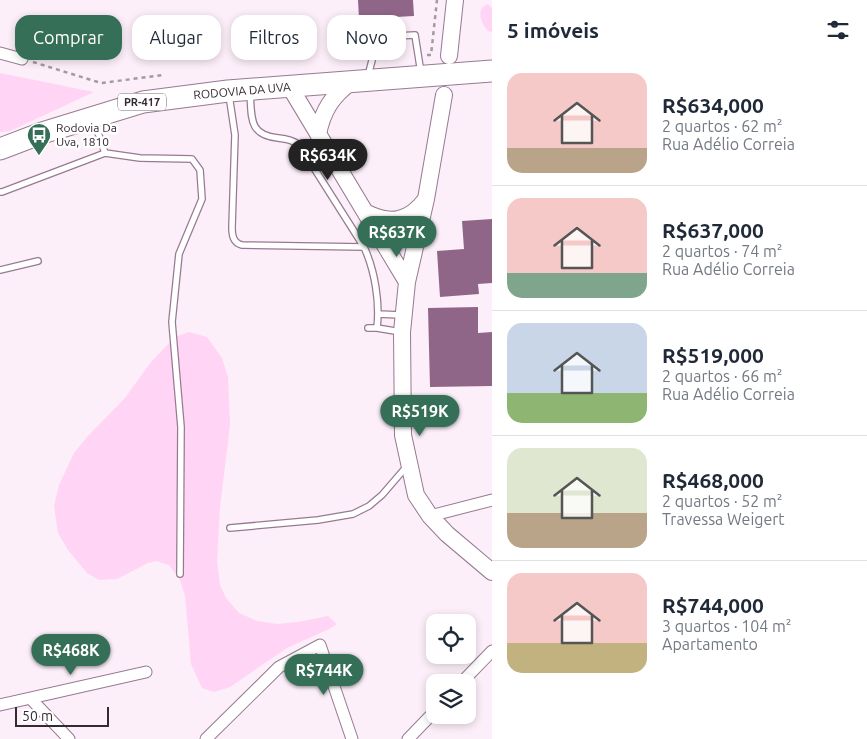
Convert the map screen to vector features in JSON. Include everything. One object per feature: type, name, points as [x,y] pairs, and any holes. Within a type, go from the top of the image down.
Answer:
[{"type":"highway","name":"RODOVIA DA UVA","points":[[0,149],[42,133],[143,102],[239,90],[422,77],[488,70]]},
{"type":"main road","points":[[449,56],[454,0]]},
{"type":"main road","points":[[318,134],[324,113],[336,95],[360,81]]},
{"type":"main road","points":[[290,87],[407,282]]},
{"type":"main road","points":[[444,95],[426,199],[407,282],[402,332],[403,435],[416,495],[430,516],[447,534],[492,572]]},
{"type":"main road","points":[[365,212],[375,218],[399,219],[410,215],[426,199]]},
{"type":"main road","points":[[387,220],[417,241]]},
{"type":"main road","points":[[382,240],[417,241]]},
{"type":"street","points":[[0,53],[15,56]]},
{"type":"street","points":[[430,516],[492,500]]},
{"type":"street","points":[[206,739],[279,667],[320,645],[352,739]]},
{"type":"street","points":[[470,674],[492,651]]},
{"type":"street","points":[[0,705],[146,672]]},
{"type":"street","points":[[31,699],[69,739]]},
{"type":"street","points":[[408,739],[426,720]]},
{"type":"lane","points":[[360,81],[378,37],[415,35],[422,77]]},
{"type":"lane","points":[[239,90],[256,129],[261,134],[296,142],[305,152],[364,247],[372,271],[378,314],[377,328]]},
{"type":"lane","points":[[239,90],[235,135],[232,226],[232,235],[237,244],[364,247]]},
{"type":"lane","points":[[93,117],[105,153]]},
{"type":"lane","points":[[0,192],[105,153],[140,158],[192,159],[200,170],[202,199],[179,254],[172,322],[181,427],[180,574]]},
{"type":"lane","points":[[0,270],[38,260]]},
{"type":"lane","points":[[378,314],[404,315]]},
{"type":"lane","points":[[368,328],[402,332]]},
{"type":"lane","points":[[230,528],[318,520],[353,514],[369,506],[382,495],[410,463]]},
{"type":"path","points":[[418,56],[430,55],[437,0]]},
{"type":"path","points":[[29,60],[101,82],[164,75]]},
{"type":"shaded area","points":[[488,4],[492,8],[492,32],[485,28],[480,13],[484,6]]},
{"type":"shaded area","points":[[0,73],[94,92],[10,131],[0,132]]},
{"type":"shaded area","points":[[189,332],[207,337],[222,358],[228,377],[230,425],[220,507],[217,561],[220,585],[226,598],[239,613],[257,621],[277,624],[328,616],[337,624],[287,648],[230,687],[214,692],[202,688],[191,664],[185,596],[180,580],[169,565],[156,561],[148,563],[117,579],[99,580],[87,573],[68,550],[58,533],[54,506],[59,485],[74,453],[125,398],[151,362],[175,337]]},
{"type":"building","points":[[358,0],[413,0],[414,16],[359,15]]},
{"type":"building","points":[[492,219],[492,283],[478,284],[479,294],[440,297],[437,251],[464,249],[462,221]]},
{"type":"building","points":[[478,307],[478,333],[492,332],[492,386],[430,387],[428,308]]},
{"type":"place","name":"Rodovia Da Uva, 1810","points":[[39,156]]}]
